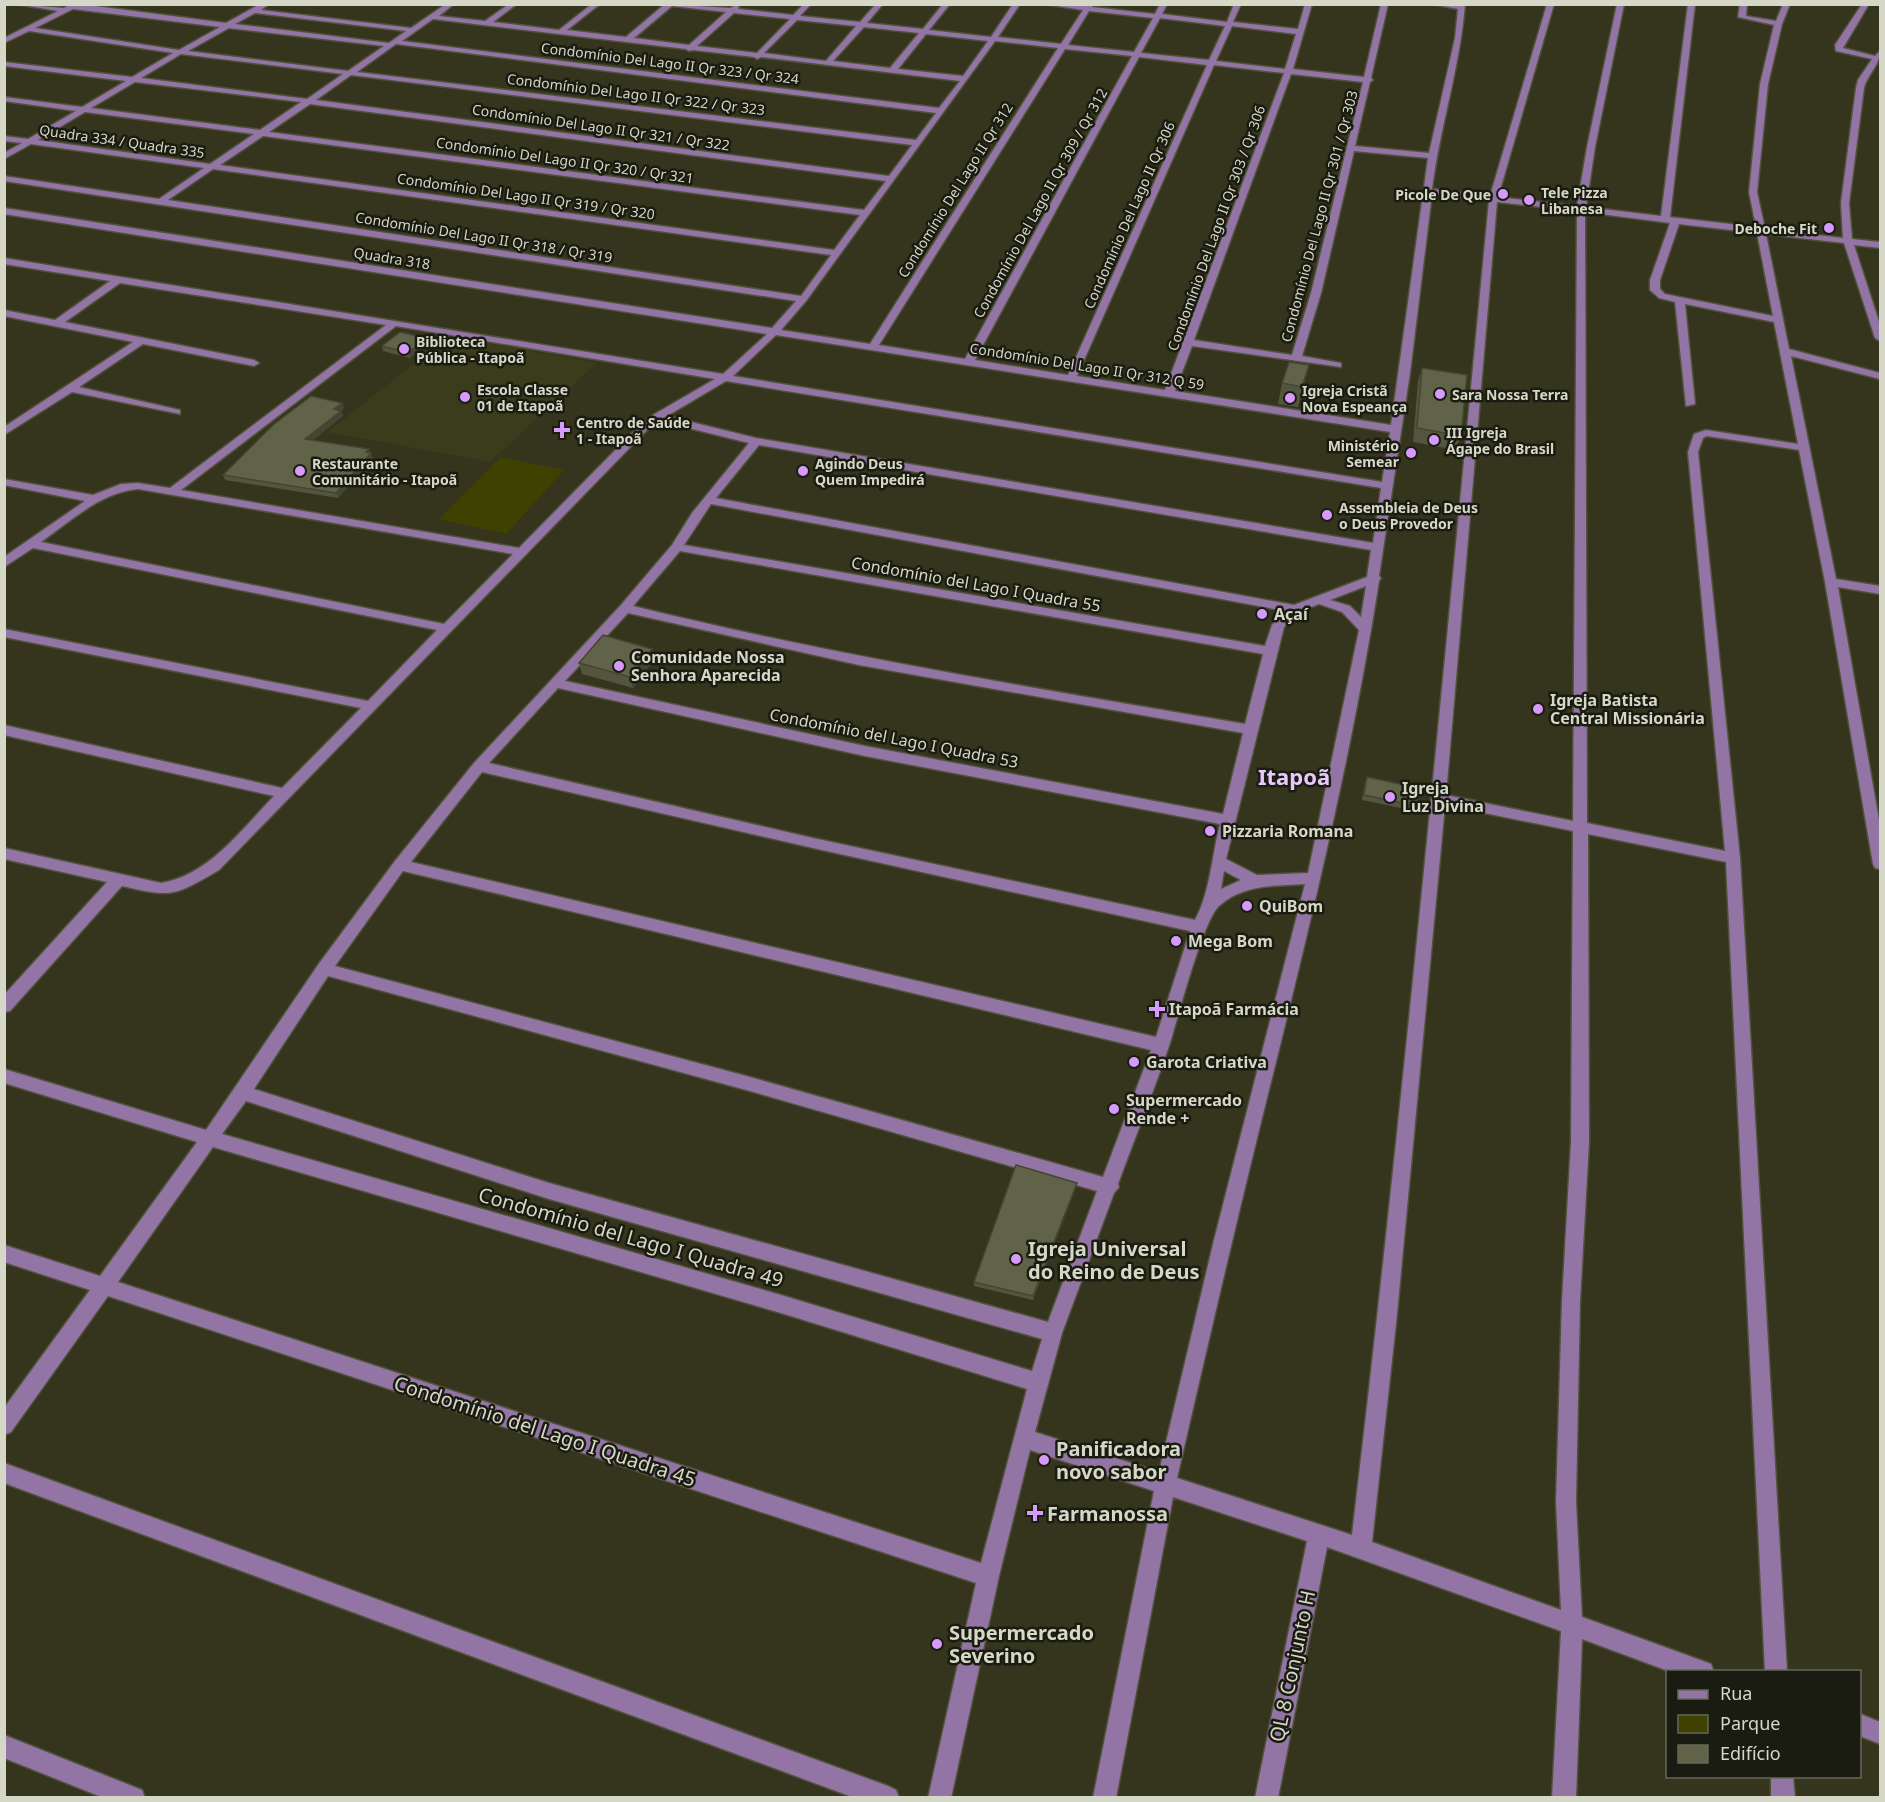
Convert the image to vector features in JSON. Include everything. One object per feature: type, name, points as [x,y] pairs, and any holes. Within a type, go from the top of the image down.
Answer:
[{"type":"street","name":"Condomínio Del Lago II Qr 323 / Qr 324","points":[[19,4],[72,7],[226,27],[392,44],[942,111]]},
{"type":"street","points":[[4,157],[180,52],[266,4]]},
{"type":"street","points":[[430,4],[449,6]]},
{"type":"street","points":[[486,24],[514,4]]},
{"type":"street","points":[[560,32],[597,4]]},
{"type":"street","points":[[626,41],[671,4],[1369,80]]},
{"type":"street","points":[[689,49],[739,4]]},
{"type":"street","points":[[757,57],[808,4]]},
{"type":"street","points":[[827,64],[880,4]]},
{"type":"street","points":[[892,71],[947,4]]},
{"type":"street","points":[[4,853],[161,889],[179,886],[196,879],[214,866],[446,628],[657,417],[724,378],[775,332],[804,299],[942,111],[1017,4]]},
{"type":"street","points":[[1048,4],[1301,32]]},
{"type":"street","name":"Condomínio Del Lago II Qr 309 / Qr 312","points":[[968,363],[1164,4]]},
{"type":"street","name":"Condomínio Del Lago II Qr 306","points":[[1071,379],[1238,4]]},
{"type":"street","name":"Condomínio Del Lago II Qr 303 / Qr 306","points":[[1169,394],[1288,72],[1309,4]]},
{"type":"street","name":"Condomínio Del Lago II Qr 301 / Qr 303","points":[[1296,358],[1316,292],[1369,80],[1385,4]]},
{"type":"street","points":[[1104,1797],[1166,1483],[1223,1240],[1314,878],[1375,578],[1395,429],[1405,374],[1432,156],[1459,38],[1462,6],[1436,4]]},
{"type":"street","points":[[1361,1548],[1388,1314],[1439,799],[1470,384],[1493,200],[1551,4]]},
{"type":"street","points":[[1564,1797],[1572,1626],[1566,1502],[1571,1301],[1580,1142],[1581,210],[1591,147],[1621,4]]},
{"type":"street","points":[[1692,4],[1670,220],[1655,290],[1662,296],[1680,302],[1780,320]]},
{"type":"street","points":[[1743,4],[1742,17],[1778,24]]},
{"type":"street","points":[[1786,4],[1778,24],[1764,84],[1753,192],[1831,582],[1881,864]]},
{"type":"street","points":[[1866,4],[1839,49],[1878,55],[1862,80],[1858,97],[1845,203],[1848,241],[1881,338]]},
{"type":"street","points":[[160,202],[449,6]]},
{"type":"street","points":[[4,41],[72,7]]},
{"type":"street","name":"Condomínio Del Lago II Qr 312","points":[[872,348],[1089,7]]},
{"type":"street","points":[[255,11],[412,30]]},
{"type":"street","points":[[432,17],[757,57],[965,79]]},
{"type":"street","name":"Condomínio Del Lago II Qr 322 / Qr 323","points":[[28,29],[180,52],[352,71],[917,143]]},
{"type":"street","points":[[4,33],[18,34]]},
{"type":"street","name":"Condomínio Del Lago II Qr 321 / Qr 322","points":[[4,64],[308,101],[890,179]]},
{"type":"street","name":"Condomínio Del Lago II Qr 320 / Qr 321","points":[[4,99],[865,213]]},
{"type":"street","name":"Quadra 334 / Quadra 335","points":[[4,138],[211,166]]},
{"type":"street","points":[[1352,148],[1432,156]]},
{"type":"street","name":"Condomínio Del Lago II Qr 319 / Qr 320","points":[[211,166],[836,253]]},
{"type":"street","name":"Condomínio Del Lago II Qr 318 / Qr 319","points":[[4,178],[804,299]]},
{"type":"street","points":[[1428,191],[1881,245]]},
{"type":"street","name":"Quadra 318","points":[[4,211],[775,332]]},
{"type":"street","points":[[4,261],[1387,486]]},
{"type":"street","points":[[58,324],[118,280]]},
{"type":"street","points":[[1680,302],[1690,404]]},
{"type":"street","points":[[4,313],[254,363]]},
{"type":"street","points":[[173,491],[394,323]]},
{"type":"street","name":"Condomínio Del Lago II Qr 312 Q 59","points":[[775,332],[1395,429]]},
{"type":"street","points":[[4,432],[141,341]]},
{"type":"street","points":[[1188,342],[1337,365]]},
{"type":"street","points":[[1785,351],[1881,376]]},
{"type":"street","points":[[1405,374],[1417,375]]},
{"type":"street","points":[[69,388],[176,412]]},
{"type":"street","points":[[657,417],[756,441],[1378,548]]},
{"type":"street","points":[[1776,1670],[1733,858],[1693,452],[1698,436],[1706,433],[1805,448]]},
{"type":"street","points":[[4,1425],[243,1093],[324,969],[400,865],[479,766],[625,609],[677,547],[696,515],[756,441]]},
{"type":"street","points":[[4,482],[95,499]]},
{"type":"street","points":[[4,563],[95,499],[121,487],[173,491],[523,552]]},
{"type":"street","points":[[709,500],[1295,609]]},
{"type":"street","points":[[32,544],[446,628]]},
{"type":"street","name":"Condomínio del Lago I Quadra 55","points":[[677,547],[1270,651]]},
{"type":"street","points":[[939,1797],[988,1576],[1023,1437],[1053,1333],[1110,1187],[1161,1045],[1199,927],[1212,903],[1218,861],[1278,625],[1295,609],[1375,578]]},
{"type":"street","points":[[1831,582],[1881,591]]},
{"type":"street","points":[[1318,600],[1346,609],[1365,629]]},
{"type":"street","points":[[625,609],[696,627],[959,678],[1252,730]]},
{"type":"street","points":[[4,633],[372,706]]},
{"type":"street","name":"Condomínio del Lago I Quadra 53","points":[[554,683],[865,751],[1229,820]]},
{"type":"street","points":[[4,730],[284,793]]},
{"type":"street","points":[[479,766],[813,843],[1199,927]]},
{"type":"street","points":[[1439,799],[1733,858]]},
{"type":"street","points":[[1218,861],[1255,881]]},
{"type":"street","points":[[400,865],[1161,1045]]},
{"type":"street","points":[[1212,903],[1233,889],[1255,881],[1314,878]]},
{"type":"street","points":[[4,1006],[117,880]]},
{"type":"street","points":[[324,969],[750,1084],[1110,1187]]},
{"type":"street","name":"Condomínio del Lago I Quadra 49","points":[[4,1076],[209,1140],[866,1327],[1039,1383]]},
{"type":"street","name":"Condomínio del Lago I Quadra 49","points":[[243,1093],[549,1191],[1053,1333]]},
{"type":"street","name":"Condomínio del Lago I Quadra 45","points":[[4,1253],[988,1576]]},
{"type":"street","points":[[1023,1437],[1361,1548],[1572,1626],[1700,1670]]},
{"type":"street","points":[[4,1473],[888,1797]]},
{"type":"street","name":"QL 8 Conjunto H","points":[[1266,1797],[1319,1534]]},
{"type":"street","points":[[1861,1725],[1881,1733]]},
{"type":"street","points":[[4,1746],[134,1797]]},
{"type":"street","points":[[1782,1778],[1783,1797]]},
{"type":"shaded area","name":"Escola Classe 01 de Itapoã","points":[[449,336],[597,363],[490,462],[327,432]]},
{"type":"green space","points":[[501,457],[564,470],[506,534],[439,519]]},
{"type":"building","points":[[400,332],[426,338],[408,353],[382,346]]},
{"type":"building","points":[[1289,362],[1309,365],[1302,387],[1282,383]]},
{"type":"building","points":[[1422,368],[1467,375],[1461,436],[1417,428]]},
{"type":"building","name":"Restaurante Comunitário - Itapoã","points":[[311,396],[342,403],[334,409],[341,411],[305,439],[369,449],[366,452],[371,453],[336,493],[223,475],[273,425]]},
{"type":"building","points":[[603,635],[652,649],[630,677],[579,663]]},
{"type":"building","name":"Igreja Luz Divina","points":[[1367,777],[1419,788],[1417,806],[1364,795]]},
{"type":"building","name":"Igreja Universal do Reino de Deus","points":[[1016,1165],[1077,1183],[1033,1296],[974,1282]]},
{"type":"place","name":"Picole De Que","points":[[1503,194]]},
{"type":"place","name":"Tele Pizza Libanesa","points":[[1529,200]]},
{"type":"place","name":"Deboche Fit","points":[[1829,228]]},
{"type":"place","name":"Biblioteca Pública - Itapoã","points":[[404,349]]},
{"type":"place","name":"Sara Nossa Terra","points":[[1440,394]]},
{"type":"place","name":"Escola Classe 01 de Itapoã","points":[[465,397]]},
{"type":"place","name":"Igreja Cristã Nova Espeança","points":[[1290,398]]},
{"type":"place","name":"Centro de Saúde 1 - Itapoã","points":[[562,430]]},
{"type":"place","name":"III Igreja Ágape do Brasil","points":[[1434,440]]},
{"type":"place","name":"Ministério Semear","points":[[1411,453]]},
{"type":"place","name":"Restaurante Comunitário - Itapoã","points":[[300,471]]},
{"type":"place","name":"Agindo Deus Quem Impedirá","points":[[803,471]]},
{"type":"place","name":"Assembleia de Deus o Deus Provedor","points":[[1327,515]]},
{"type":"place","name":"Açaí","points":[[1262,614]]},
{"type":"place","name":"Comunidade Nossa Senhora Aparecida","points":[[619,666]]},
{"type":"place","name":"Igreja Batista Central Missionária","points":[[1538,709]]},
{"type":"place","name":"Igreja Luz Divina","points":[[1390,797]]},
{"type":"place","name":"Pizzaria Romana","points":[[1210,831]]},
{"type":"place","name":"QuiBom","points":[[1247,906]]},
{"type":"place","name":"Mega Bom","points":[[1176,941]]},
{"type":"place","name":"Itapoã Farmácia","points":[[1157,1009]]},
{"type":"place","name":"Garota Criativa","points":[[1134,1062]]},
{"type":"place","name":"Supermercado Rende +","points":[[1114,1109]]},
{"type":"place","name":"Igreja Universal do Reino de Deus","points":[[1016,1259]]},
{"type":"place","name":"Panificadora novo sabor","points":[[1044,1460]]},
{"type":"place","name":"Farmanossa","points":[[1035,1513]]},
{"type":"place","name":"Supermercado Severino","points":[[937,1644]]},
{"type":"district","name":"Itapoã","points":[[1294,776]]}]
